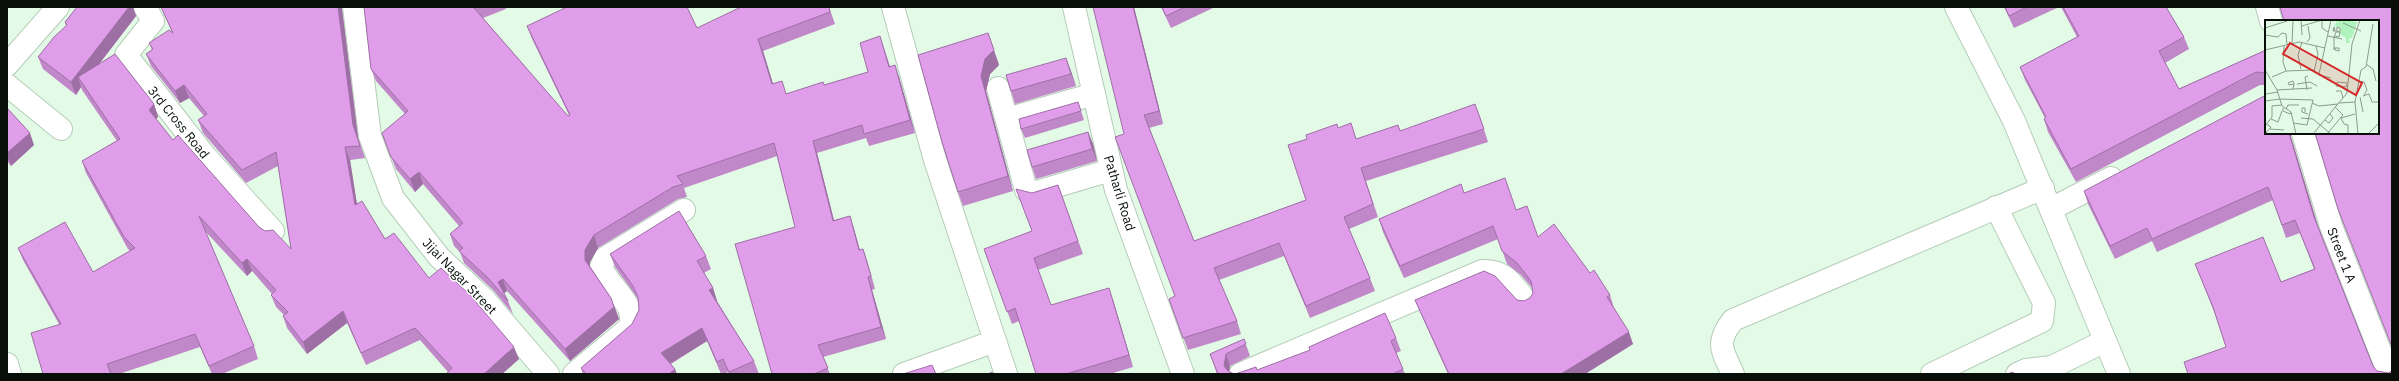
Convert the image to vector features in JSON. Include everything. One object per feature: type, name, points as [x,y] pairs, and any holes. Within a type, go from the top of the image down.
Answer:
[{"type":"street","points":[[7,65],[58,7]]},
{"type":"street","name":"3rd Cross Road","points":[[145,7],[153,21],[126,55],[205,156],[273,231]]},
{"type":"street","name":"Jijai Nagar Street","points":[[354,7],[370,136],[393,198],[439,257],[484,299],[548,374]]},
{"type":"street","points":[[894,7],[935,160],[1006,374]]},
{"type":"street","name":"Patharli Road","points":[[1074,7],[1116,190],[1183,374]]},
{"type":"street","points":[[1956,7],[2014,121],[2119,374]]},
{"type":"street","points":[[2267,7],[2271,20]]},
{"type":"street","points":[[1062,60],[1084,54]]},
{"type":"street","points":[[1003,80],[1006,120],[1017,153],[1026,190],[1033,193],[1111,170]]},
{"type":"street","points":[[7,85],[61,128]]},
{"type":"street","points":[[1006,120],[1094,94]]},
{"type":"street","points":[[1080,134],[1102,128]]},
{"type":"street","name":"Street 1 A","points":[[2303,134],[2330,226],[2388,361]]},
{"type":"street","points":[[1017,153],[1038,147]]},
{"type":"street","points":[[2051,209],[2128,169]]},
{"type":"street","points":[[1733,374],[1721,347],[1723,333],[1733,320],[2042,188]]},
{"type":"street","points":[[1932,374],[2042,321],[2044,303],[1996,207]]},
{"type":"street","points":[[574,374],[629,328],[633,321],[631,311],[604,275],[601,267],[605,258],[684,210]]},
{"type":"street","points":[[1240,374],[1482,271],[1494,270],[1503,274],[1526,301]]},
{"type":"street","points":[[904,374],[995,341]]},
{"type":"street","points":[[2017,374],[2026,370],[2054,370],[2105,341]]},
{"type":"street","points":[[7,364],[10,374]]},
{"type":"building","points":[[77,7],[129,7],[71,82],[38,57],[54,37],[67,25],[65,22]]},
{"type":"building","points":[[161,7],[338,7],[353,125],[360,146],[345,147],[355,205],[362,201],[385,239],[394,233],[429,278],[441,268],[470,295],[514,347],[484,374],[448,374],[447,373],[452,368],[415,328],[361,353],[343,311],[303,342],[283,316],[288,312],[271,295],[276,290],[247,259],[242,263],[199,216],[254,346],[209,366],[195,334],[107,364],[111,374],[43,374],[31,333],[61,324],[18,248],[65,222],[93,272],[135,248],[124,237],[82,161],[120,139],[78,77],[115,54],[154,104],[149,110],[173,140],[178,135],[259,227],[265,231],[273,230],[291,249],[276,152],[242,170],[198,120],[207,114],[184,85],[175,91],[146,54],[153,49],[149,43],[169,30],[173,33]]},
{"type":"building","points":[[364,7],[476,7],[474,8],[568,116],[570,115],[527,26],[567,7],[687,7],[697,28],[741,7],[829,7],[830,12],[758,39],[772,84],[782,81],[786,94],[823,82],[824,85],[868,72],[860,43],[880,36],[889,67],[895,65],[910,120],[864,134],[862,125],[813,141],[833,221],[850,216],[859,250],[863,249],[871,276],[868,277],[881,327],[818,345],[828,368],[814,374],[772,374],[735,244],[795,227],[774,143],[677,176],[683,184],[673,187],[594,235],[585,250],[585,260],[611,298],[614,307],[565,349],[503,279],[498,282],[508,301],[488,278],[459,251],[463,248],[450,234],[463,223],[419,172],[410,179],[391,157],[382,133],[408,111],[371,69]]},
{"type":"building","points":[[1093,7],[1133,7],[1159,111],[1144,115],[1194,241],[1306,200],[1288,145],[1307,139],[1306,135],[1337,124],[1338,128],[1351,123],[1356,139],[1398,125],[1400,131],[1475,104],[1484,129],[1361,168],[1373,204],[1344,217],[1370,278],[1306,306],[1279,243],[1214,268],[1237,321],[1183,338],[1169,299],[1175,296],[1115,137],[1124,134]]},
{"type":"building","points":[[1162,7],[1185,7],[1166,16]]},
{"type":"building","points":[[2005,7],[2027,7],[2009,16]]},
{"type":"building","points":[[2063,7],[2166,7],[2184,37],[2159,51],[2179,89],[2265,50],[2265,73],[2256,72],[2071,169],[2044,119],[2046,117],[2020,67],[2079,36]]},
{"type":"building","points":[[2280,7],[2392,7],[2392,347],[2338,209],[2315,134],[2379,134],[2379,20],[2284,20]]},
{"type":"building","points":[[988,33],[994,50],[985,59],[981,76],[1008,176],[958,192],[942,142],[918,55]]},
{"type":"building","points":[[1066,58],[1071,74],[1011,91],[1006,75]]},
{"type":"building","points":[[2265,96],[2265,134],[2289,134],[2314,217],[2373,366],[2377,371],[2389,373],[2392,370],[2392,374],[2188,374],[2184,362],[2226,347],[2213,307],[2195,264],[2263,237],[2281,282],[2315,269],[2295,220],[2282,225],[2268,187],[2152,239],[2147,228],[2110,246],[2084,191]]},
{"type":"building","points":[[1078,102],[1081,111],[1021,129],[1019,119]]},
{"type":"building","points":[[8,109],[30,133],[7,153],[7,110]]},
{"type":"building","points":[[1088,132],[1092,149],[1032,167],[1027,150]]},
{"type":"building","points":[[1505,178],[1516,210],[1527,206],[1538,237],[1554,224],[1590,273],[1594,270],[1610,295],[1607,297],[1629,332],[1561,374],[1449,374],[1415,300],[1484,271],[1495,276],[1517,300],[1524,301],[1530,298],[1533,293],[1531,281],[1517,263],[1502,251],[1493,226],[1400,266],[1379,219],[1461,184],[1464,193]]},
{"type":"building","points":[[1058,185],[1078,241],[1034,258],[1051,305],[1109,288],[1129,355],[1066,374],[1036,374],[1015,308],[1007,312],[984,249],[1032,231],[1016,189],[1032,193]]},
{"type":"building","points":[[679,211],[706,256],[697,261],[713,288],[709,290],[754,361],[729,372],[723,359],[717,362],[702,328],[661,353],[675,369],[669,374],[586,374],[581,368],[632,324],[639,310],[638,297],[633,286],[610,254]]},
{"type":"building","points":[[1385,313],[1396,338],[1391,341],[1403,369],[1393,374],[1235,374],[1256,367],[1257,370],[1310,350],[1309,347]]},
{"type":"building","points":[[1244,339],[1246,344],[1226,354],[1224,366],[1228,371],[1234,374],[1218,374],[1210,354]]},
{"type":"building","points":[[932,365],[936,374],[903,374]]}]
